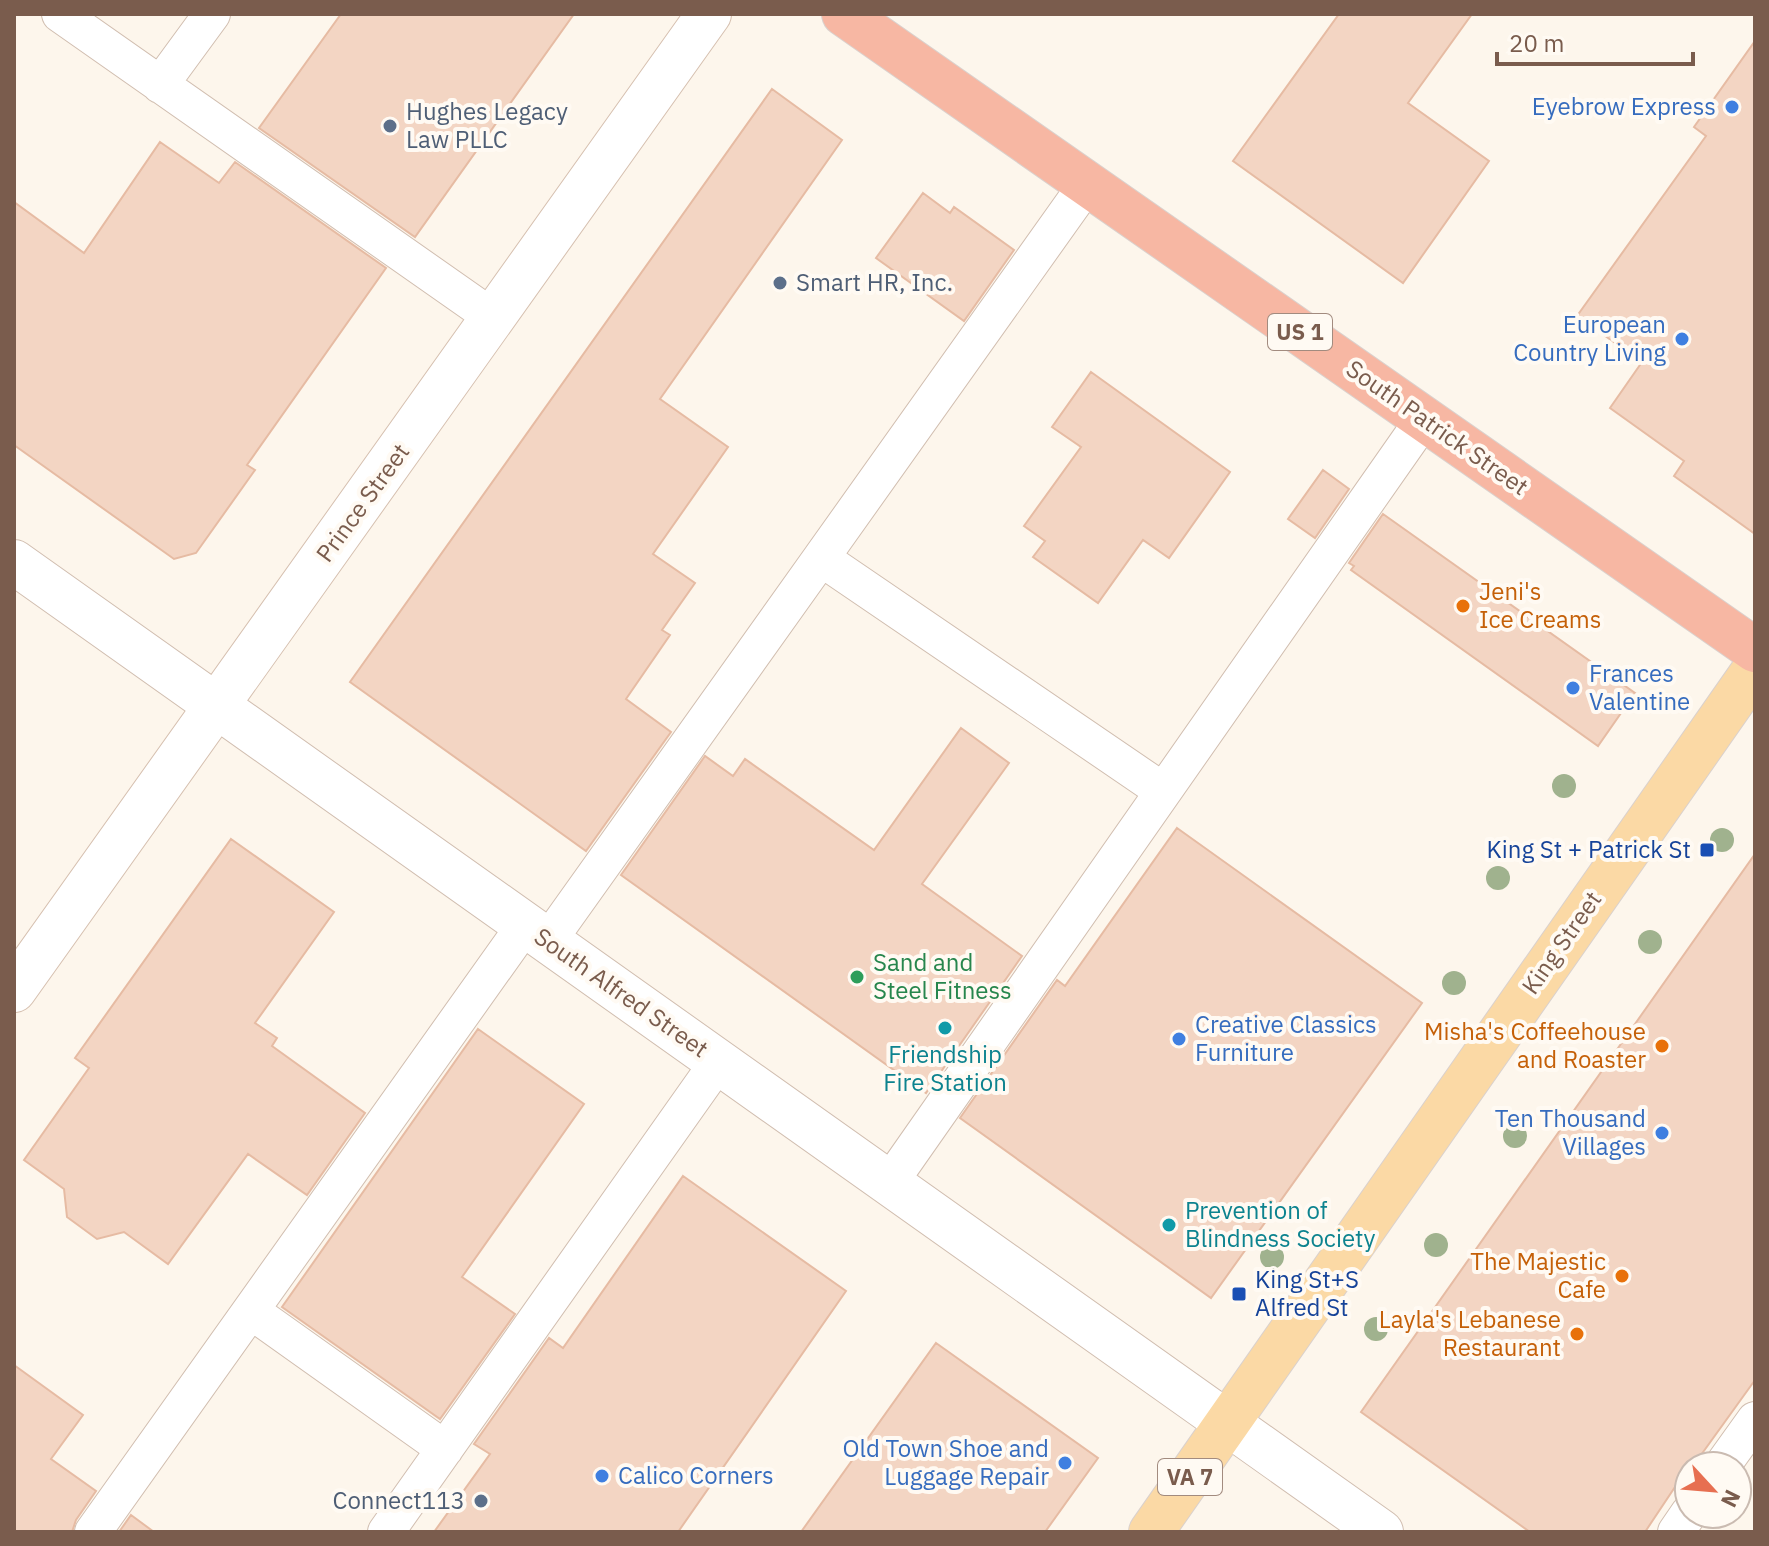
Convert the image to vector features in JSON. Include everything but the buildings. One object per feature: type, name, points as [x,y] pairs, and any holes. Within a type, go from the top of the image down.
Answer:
[{"type":"highway","name":"South Patrick Street","points":[[844,14],[1755,650]]},
{"type":"main road","name":"King Street","points":[[1151,1532],[1755,669]]},
{"type":"street","name":"Prince Street","points":[[14,990],[495,319],[709,14]]},
{"type":"street","name":"South Alfred Street","points":[[14,562],[1381,1532]]},
{"type":"lane","points":[[60,14],[495,319]]},
{"type":"lane","points":[[160,85],[212,14]]},
{"type":"lane","points":[[93,1532],[251,1311],[821,558],[1087,184]]},
{"type":"lane","points":[[890,1182],[1424,419]]},
{"type":"lane","points":[[821,558],[1163,791]]},
{"type":"lane","points":[[386,1532],[719,1061]]},
{"type":"lane","points":[[251,1311],[445,1449]]},
{"type":"lane","points":[[1733,1450],[1755,1420]]},
{"type":"place","name":"Eyebrow Express","points":[[1732,107]]},
{"type":"place","name":"Hughes Legacy Law PLLC","points":[[390,126]]},
{"type":"place","name":"Smart HR, Inc.","points":[[780,283]]},
{"type":"place","name":"European Country Living","points":[[1682,339]]},
{"type":"place","name":"Jeni's Ice Creams","points":[[1463,606]]},
{"type":"place","name":"Frances Valentine","points":[[1573,688]]},
{"type":"place","name":"King St + Patrick St","points":[[1707,850]]},
{"type":"place","name":"Sand and Steel Fitness","points":[[857,977]]},
{"type":"place","name":"Friendship Fire Station","points":[[945,1028]]},
{"type":"place","name":"Creative Classics Furniture","points":[[1179,1039]]},
{"type":"place","name":"Misha's Coffeehouse and Roaster","points":[[1662,1046]]},
{"type":"place","name":"Ten Thousand Villages","points":[[1662,1133]]},
{"type":"place","name":"Prevention of Blindness Society","points":[[1169,1225]]},
{"type":"place","name":"The Majestic Cafe","points":[[1622,1276]]},
{"type":"place","name":"King St+S Alfred St","points":[[1239,1294]]},
{"type":"place","name":"Layla's Lebanese Restaurant","points":[[1577,1334]]},
{"type":"place","name":"Old Town Shoe and Luggage Repair","points":[[1065,1463]]},
{"type":"place","name":"Calico Corners","points":[[602,1476]]},
{"type":"place","name":"Connect113","points":[[481,1501]]}]
